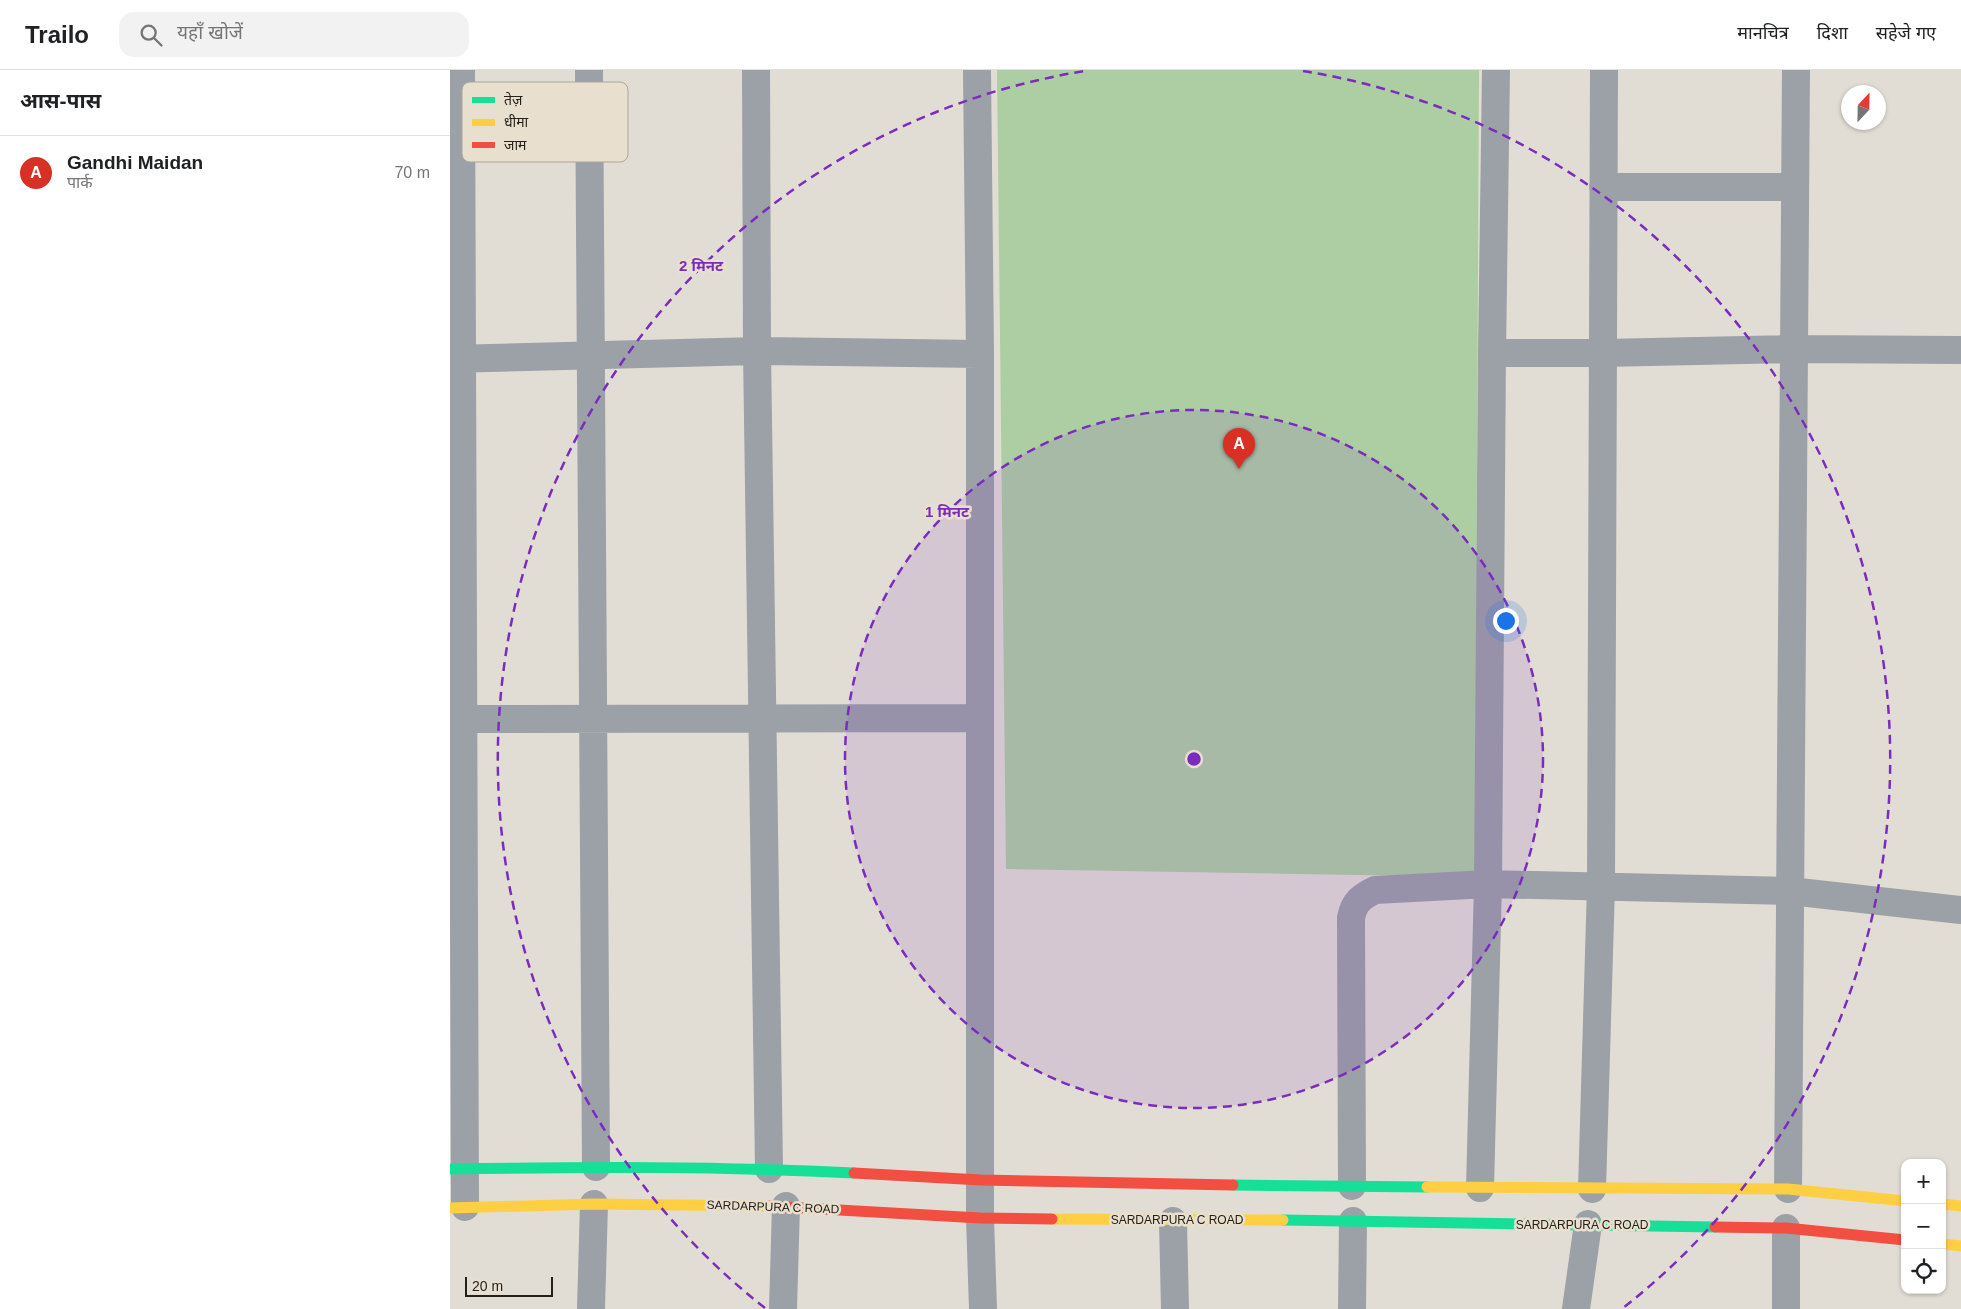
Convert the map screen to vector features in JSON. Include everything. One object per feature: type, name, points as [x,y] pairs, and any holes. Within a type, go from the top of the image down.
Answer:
[{"type":"street","points":[[457,1207],[456,359],[460,70]]},
{"type":"street","points":[[756,70],[757,351],[768,1169]]},
{"type":"street","points":[[977,70],[980,354],[980,1218],[983,1309]]},
{"type":"street","points":[[1480,1188],[1488,884],[1496,70]]},
{"type":"street","points":[[1592,1190],[1602,886],[1604,70]]},
{"type":"street","points":[[1788,1189],[1796,70]]},
{"type":"street","points":[[590,162],[596,1166]]},
{"type":"street","points":[[1603,187],[1795,187]]},
{"type":"street","points":[[1492,353],[1794,349],[1961,350]]},
{"type":"street","points":[[456,359],[757,351],[980,354]]},
{"type":"street","points":[[456,719],[980,718]]},
{"type":"street","points":[[1352,1186],[1351,918],[1354,906],[1361,896],[1375,890],[1488,884],[1602,886],[1790,891],[1961,910]]},
{"type":"street","points":[[457,1169],[596,1166],[768,1169],[981,1180],[1592,1190],[1788,1189],[1901,1201]]},
{"type":"street","points":[[591,1309],[594,1204]]},
{"type":"street","name":"SARDARPURA C ROAD","points":[[457,1207],[594,1204],[786,1206],[980,1218],[1353,1221],[1786,1228],[1901,1240]]},
{"type":"street","points":[[1946,1204],[1961,1206]]},
{"type":"street","points":[[783,1309],[786,1206]]},
{"type":"street","points":[[1173,1221],[1175,1309]]},
{"type":"street","points":[[1352,1309],[1353,1221]]},
{"type":"street","points":[[1576,1309],[1588,1224]]},
{"type":"street","points":[[1786,1228],[1786,1309]]},
{"type":"street","points":[[1946,1244],[1961,1246]]},
{"type":"green space","points":[[997,70],[1479,70],[1475,877],[1006,869]]},
{"type":"traffic: fast","points":[[450,1169],[652,1168],[854,1173]]},
{"type":"traffic: fast","points":[[1233,1185],[1427,1187]]},
{"type":"traffic: fast","points":[[1283,1220],[1715,1227]]},
{"type":"traffic: slow","points":[[1427,1187],[1788,1189],[1901,1201]]},
{"type":"traffic: slow","points":[[450,1208],[594,1204],[769,1206]]},
{"type":"traffic: slow","points":[[1946,1204],[1961,1206]]},
{"type":"traffic: slow","points":[[1052,1219],[1283,1220]]},
{"type":"traffic: slow","points":[[1946,1244],[1961,1246]]},
{"type":"traffic: jam","points":[[854,1173],[981,1180],[1233,1185]]},
{"type":"traffic: jam","points":[[769,1206],[980,1218],[1052,1219]]},
{"type":"traffic: jam","points":[[1715,1227],[1786,1228],[1901,1240]]},
{"type":"place","name":"Gandhi Maidan","points":[[1239,469]]}]
